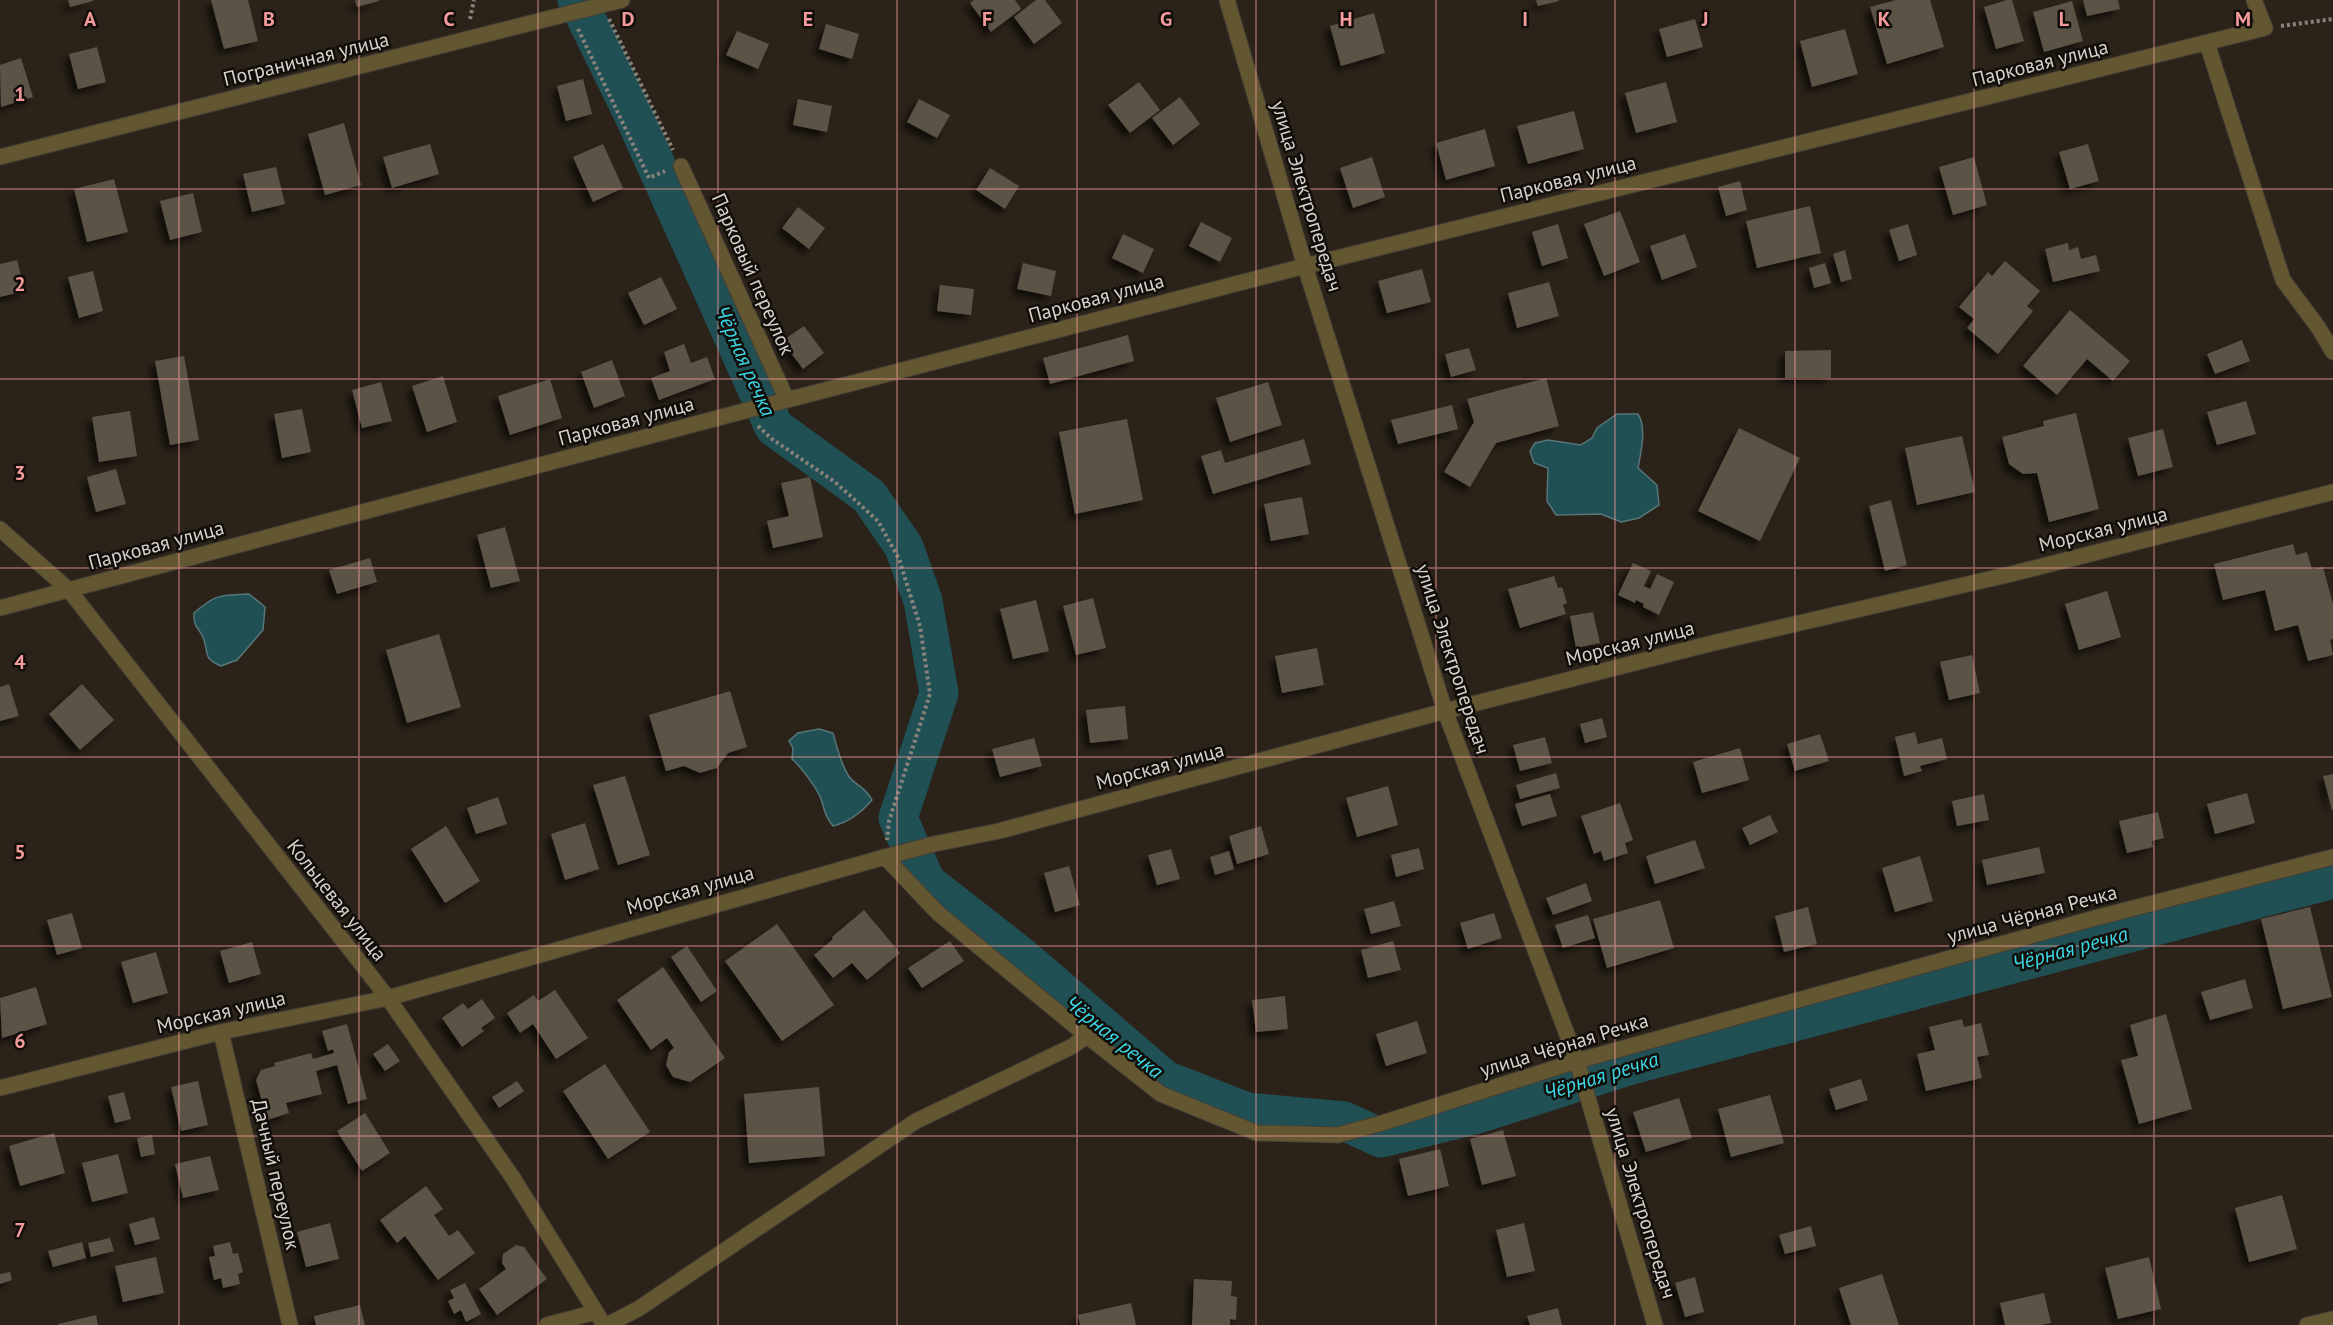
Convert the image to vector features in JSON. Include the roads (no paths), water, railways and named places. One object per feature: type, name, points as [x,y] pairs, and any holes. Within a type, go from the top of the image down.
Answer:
[{"type":"street","name":"Пограничная улица","points":[[0,157],[622,0]]},
{"type":"street","name":"улица Электропередач","points":[[1227,0],[1305,266],[1445,711],[1577,1061],[1656,1325]]},
{"type":"street","name":"Парковая улица","points":[[0,608],[1305,266],[2265,28],[2254,0]]},
{"type":"street","points":[[2207,43],[2283,280],[2318,327],[2333,352]]},
{"type":"street","name":"Парковый переулок","points":[[674,168],[784,401]]},
{"type":"street","name":"Морская улица","points":[[0,1088],[221,1032],[388,998],[889,856],[999,831],[1445,711],[1713,644],[2011,574],[2333,492]]},
{"type":"street","name":"Кольцевая улица","points":[[0,529],[69,590],[388,998],[513,1178],[602,1321]]},
{"type":"street","name":"улица Чёрная Речка","points":[[889,856],[938,913],[1161,1094],[1257,1133],[1338,1135],[1577,1061],[2099,917],[2333,858]]},
{"type":"street","name":"Дачный переулок","points":[[221,1032],[290,1325]]},
{"type":"street","points":[[547,1325],[602,1321],[638,1309],[916,1121],[1071,1047],[1087,1036]]},
{"type":"street","points":[[2307,1325],[2333,1318]]},
{"type":"water","points":[[1617,414],[1638,414],[1641,420],[1643,433],[1638,468],[1657,485],[1659,505],[1639,518],[1621,522],[1601,514],[1556,515],[1547,501],[1548,468],[1534,463],[1530,451],[1535,443],[1548,440],[1581,445],[1592,438],[1597,428]]},
{"type":"water","points":[[249,594],[265,607],[263,630],[237,660],[221,666],[211,661],[208,656],[195,622],[194,613],[213,599]]},
{"type":"water","points":[[819,729],[833,733],[848,775],[872,800],[854,816],[833,826],[816,789],[792,759],[793,748],[789,741],[798,733]]},
{"type":"waterway","name":"Чёрная речка","points":[[577,0],[634,116],[774,427],[869,496],[904,547],[923,601],[939,693],[898,818],[926,882],[1023,958],[1165,1080],[1247,1112],[1344,1121],[1381,1138],[1478,1114],[1628,1066],[2333,879]]}]
